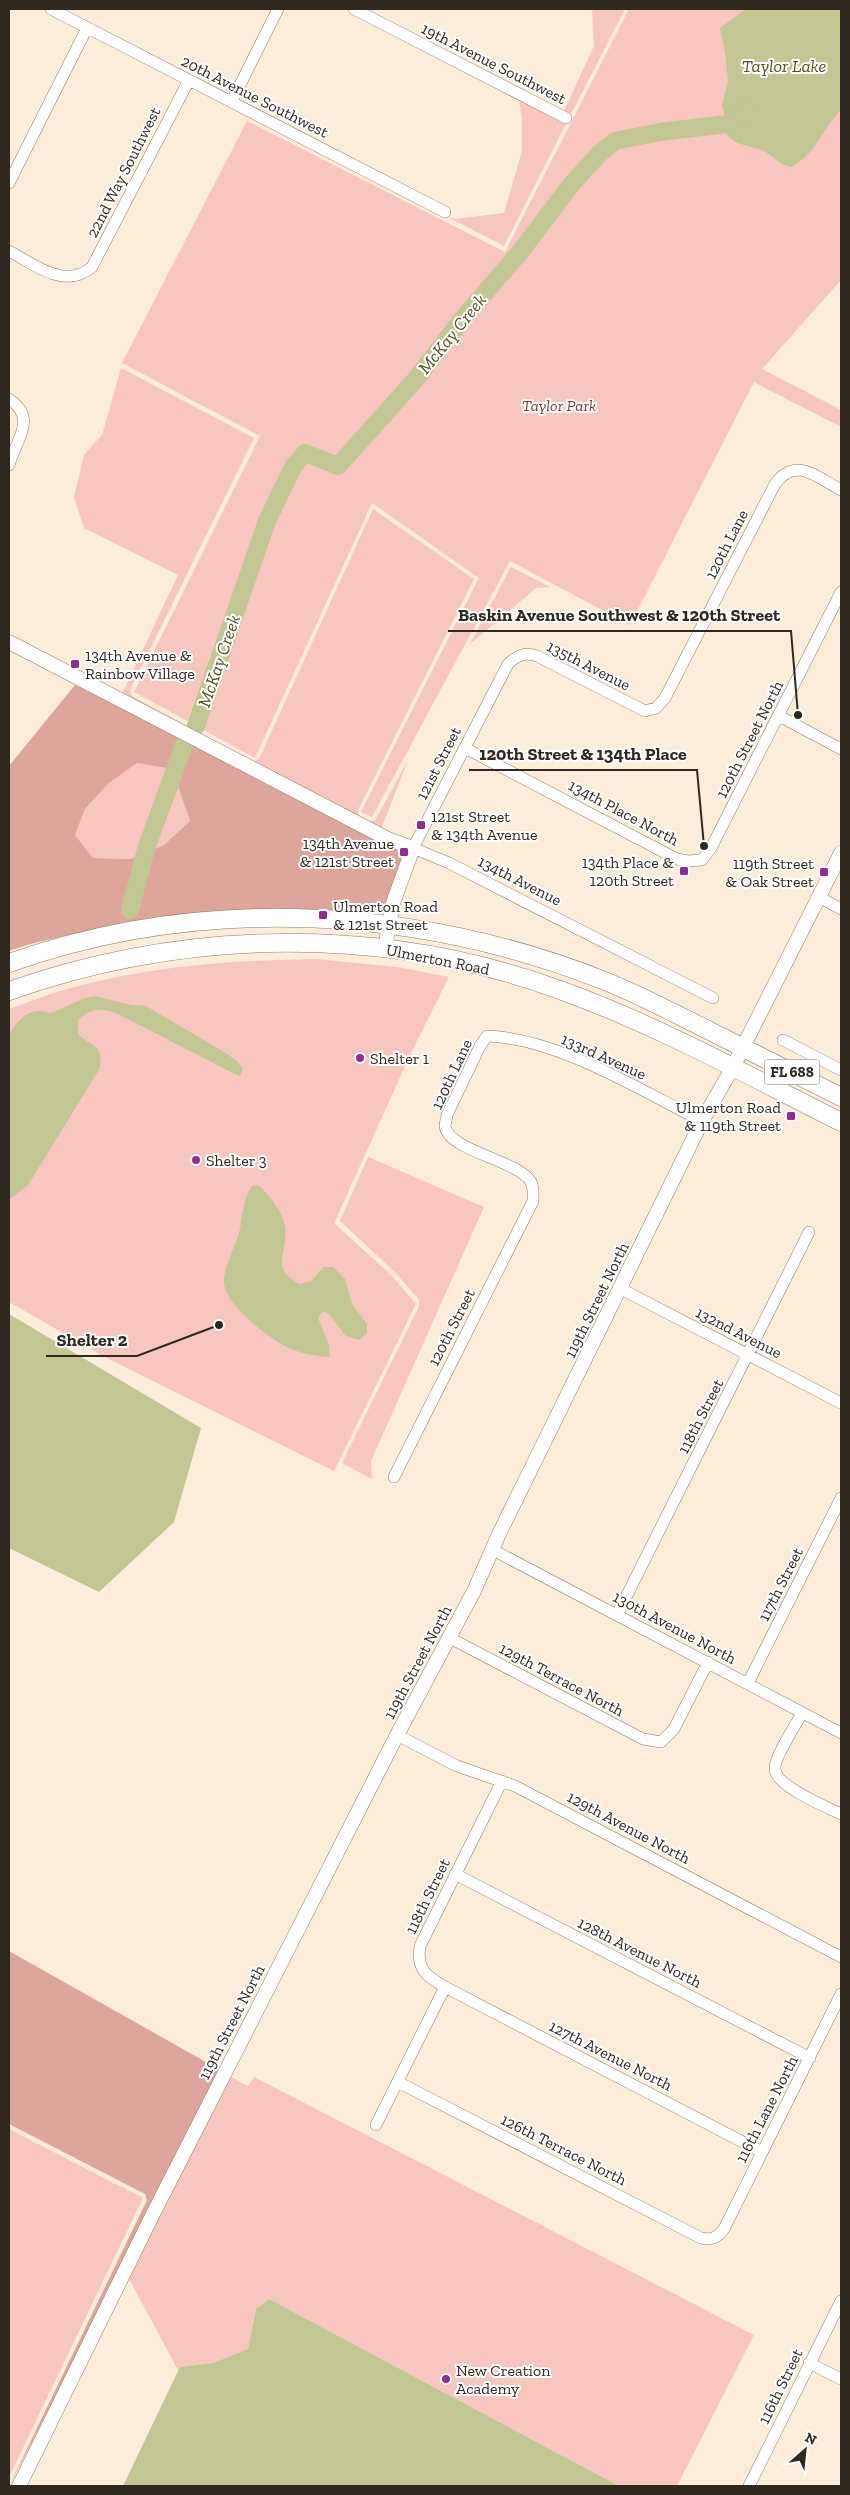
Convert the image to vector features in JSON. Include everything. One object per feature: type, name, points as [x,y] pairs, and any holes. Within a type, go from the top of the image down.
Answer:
[{"type":"main road","name":"Ulmerton Road","points":[[9,963],[68,945],[124,932],[211,921],[285,918],[389,924],[454,936],[556,962],[636,995],[841,1097]]},
{"type":"main road","name":"Ulmerton Road","points":[[9,991],[41,980],[116,960],[204,946],[263,942],[385,948],[497,970],[558,989],[608,1009],[732,1067],[841,1122]]},
{"type":"street","name":"20th Avenue Southwest","points":[[51,9],[445,212]]},
{"type":"street","points":[[232,101],[278,9]]},
{"type":"street","name":"19th Avenue Southwest","points":[[354,9],[566,118]]},
{"type":"street","points":[[9,183],[88,28]]},
{"type":"street","name":"22nd Way Southwest","points":[[9,251],[60,276],[72,278],[83,275],[92,267],[189,80]]},
{"type":"street","points":[[9,399],[23,413],[25,427],[9,465]]},
{"type":"street","name":"120th Lane","points":[[645,711],[656,708],[665,698],[775,484],[783,473],[793,469],[805,471],[841,490]]},
{"type":"street","name":"120th Street North","points":[[688,861],[702,860],[711,848],[841,592]]},
{"type":"street","name":"134th Avenue","points":[[9,642],[388,838],[449,863],[713,998]]},
{"type":"street","name":"135th Avenue","points":[[517,656],[527,653],[537,656],[645,711]]},
{"type":"street","name":"121st Street","points":[[385,948],[393,903],[413,848],[508,664],[517,656]]},
{"type":"street","points":[[779,716],[841,749]]},
{"type":"street","name":"134th Place North","points":[[465,748],[668,854],[688,861]]},
{"type":"street","name":"119th Street North","points":[[19,2486],[153,2214],[397,1735],[450,1638],[499,1534],[702,1121],[732,1067],[841,853]]},
{"type":"street","points":[[819,897],[841,908]]},
{"type":"street","name":"120th Lane","points":[[487,1036],[480,1046],[447,1115],[445,1127],[450,1136],[461,1143],[521,1173],[530,1180],[534,1190]]},
{"type":"street","name":"133rd Avenue","points":[[487,1036],[517,1039],[552,1050],[596,1068],[702,1121]]},
{"type":"street","points":[[783,1040],[841,1070]]},
{"type":"street","name":"120th Street","points":[[394,1477],[533,1201],[534,1190]]},
{"type":"street","name":"118th Street","points":[[617,1615],[749,1356],[809,1232]]},
{"type":"street","name":"132nd Avenue","points":[[621,1289],[841,1403]]},
{"type":"street","name":"117th Street","points":[[748,1683],[841,1498]]},
{"type":"street","name":"130th Avenue North","points":[[493,1550],[841,1733]]},
{"type":"street","name":"129th Terrace North","points":[[450,1638],[643,1739],[661,1742],[674,1729],[708,1662]]},
{"type":"street","points":[[802,1713],[774,1769],[784,1784],[841,1814]]},
{"type":"street","name":"129th Avenue North","points":[[397,1735],[457,1766],[502,1781],[841,1957]]},
{"type":"street","name":"118th Street","points":[[445,1988],[424,1974],[418,1955],[425,1934],[502,1781]]},
{"type":"street","name":"128th Avenue North","points":[[455,1874],[810,2058]]},
{"type":"street","points":[[376,2125],[445,1988]]},
{"type":"street","name":"127th Avenue North","points":[[445,1988],[762,2152]]},
{"type":"street","name":"116th Lane North","points":[[717,2237],[724,2230],[841,1994]]},
{"type":"street","name":"126th Terrace North","points":[[398,2082],[701,2238],[710,2239],[717,2237]]},
{"type":"street","name":"116th Street","points":[[748,2486],[841,2301]]},
{"type":"street","points":[[809,2363],[841,2379]]},
{"type":"green space","points":[[592,9],[625,9],[571,114],[564,111],[594,46]]},
{"type":"green space","name":"Taylor Park","points":[[629,9],[841,9],[841,280],[762,369],[841,410],[841,427],[754,382],[630,625],[510,561],[372,817],[361,812],[479,578],[372,503],[255,758],[134,692],[260,436],[122,363],[247,121],[505,252]]},
{"type":"green space","points":[[519,100],[566,124],[504,246],[448,217],[455,219],[504,213],[522,151],[522,118]]},
{"type":"green space","points":[[121,368],[254,438],[130,690],[132,696],[253,762],[259,759],[373,509],[474,579],[358,810],[359,816],[370,822],[376,819],[408,760],[381,829],[122,694],[178,575],[86,529],[85,531],[74,497],[84,455],[102,435]]},
{"type":"green space","points":[[511,567],[550,587],[536,588],[470,644]]},
{"type":"green space","points":[[137,763],[172,769],[190,821],[164,845],[130,859],[93,858],[75,835],[85,809],[109,783]]},
{"type":"green space","points":[[316,959],[397,967],[449,977],[412,1051],[334,1223],[391,1275],[416,1304],[334,1471],[103,1356],[9,1302],[9,1009],[69,988],[137,973],[196,965]]},
{"type":"green space","points":[[368,1157],[484,1207],[371,1461],[372,1479],[342,1463],[419,1306],[419,1300],[395,1272],[340,1221]]},
{"type":"green space","points":[[229,2076],[248,2086],[254,2077],[754,2335],[677,2486],[619,2486],[269,2299],[256,2309],[248,2349],[213,2363],[180,2367],[178,2370],[128,2277]]},
{"type":"green space","points":[[9,2129],[143,2198],[9,2477]]},
{"type":"shaded area","points":[[75,685],[406,852],[386,912],[372,910],[234,910],[119,924],[30,944],[9,951],[9,766]],"holes":[[[137,763],[172,769],[190,821],[164,845],[130,859],[93,858],[75,835],[85,809],[109,783]]]},
{"type":"shaded area","points":[[9,1951],[220,2070],[108,2296],[9,2486],[147,2200],[145,2194],[9,2124]]},
{"type":"water","name":"Taylor Lake","points":[[746,9],[841,9],[841,110],[807,156],[791,167],[781,163],[762,150],[737,142],[727,135],[727,124],[722,105],[728,81],[720,28]]},
{"type":"water","points":[[95,996],[131,1005],[146,1006],[224,1052],[237,1061],[243,1069],[240,1076],[233,1073],[116,1013],[96,1010],[87,1013],[78,1020],[78,1034],[98,1050],[101,1060],[100,1068],[28,1185],[9,1200],[9,1035],[24,1016],[39,1011],[52,1013],[79,1000]]},
{"type":"water","points":[[258,1185],[275,1204],[284,1221],[285,1236],[282,1266],[285,1272],[290,1278],[300,1284],[311,1281],[324,1267],[333,1267],[345,1279],[352,1304],[367,1324],[367,1333],[359,1340],[346,1336],[329,1314],[323,1311],[318,1318],[329,1345],[330,1357],[294,1350],[271,1337],[239,1310],[226,1290],[224,1275],[239,1233],[245,1203],[252,1186]]},
{"type":"water","points":[[9,1314],[201,1428],[174,1522],[99,1592],[9,1548]]},
{"type":"water","points":[[269,2299],[619,2486],[123,2486],[180,2367],[213,2363],[248,2349],[256,2309]]},
{"type":"waterway","name":"McKay Creek","points":[[196,726],[267,521],[293,467],[305,453],[338,466],[415,380],[464,317],[521,251],[570,186],[599,154],[615,141],[660,132],[727,124],[746,111]]},
{"type":"waterway","name":"McKay Creek","points":[[130,910],[147,846],[184,745]]},
{"type":"place","name":"134th Avenue & Rainbow Village","points":[[75,664]]},
{"type":"place","name":"Baskin Avenue Southwest & 120th Street","points":[[798,715]]},
{"type":"place","name":"121st Street & 134th Avenue","points":[[421,825]]},
{"type":"place","name":"120th Street & 134th Place","points":[[704,846]]},
{"type":"place","name":"134th Avenue & 121st Street","points":[[404,852]]},
{"type":"place","name":"134th Place & 120th Street","points":[[684,871]]},
{"type":"place","name":"119th Street & Oak Street","points":[[824,872]]},
{"type":"place","name":"Ulmerton Road & 121st Street","points":[[323,915]]},
{"type":"place","name":"Shelter 1","points":[[360,1058]]},
{"type":"place","name":"Ulmerton Road & 119th Street","points":[[791,1116]]},
{"type":"place","name":"Shelter 3","points":[[196,1160]]},
{"type":"place","name":"Shelter 2","points":[[219,1325]]},
{"type":"place","name":"New Creation Academy","points":[[446,2379]]}]
